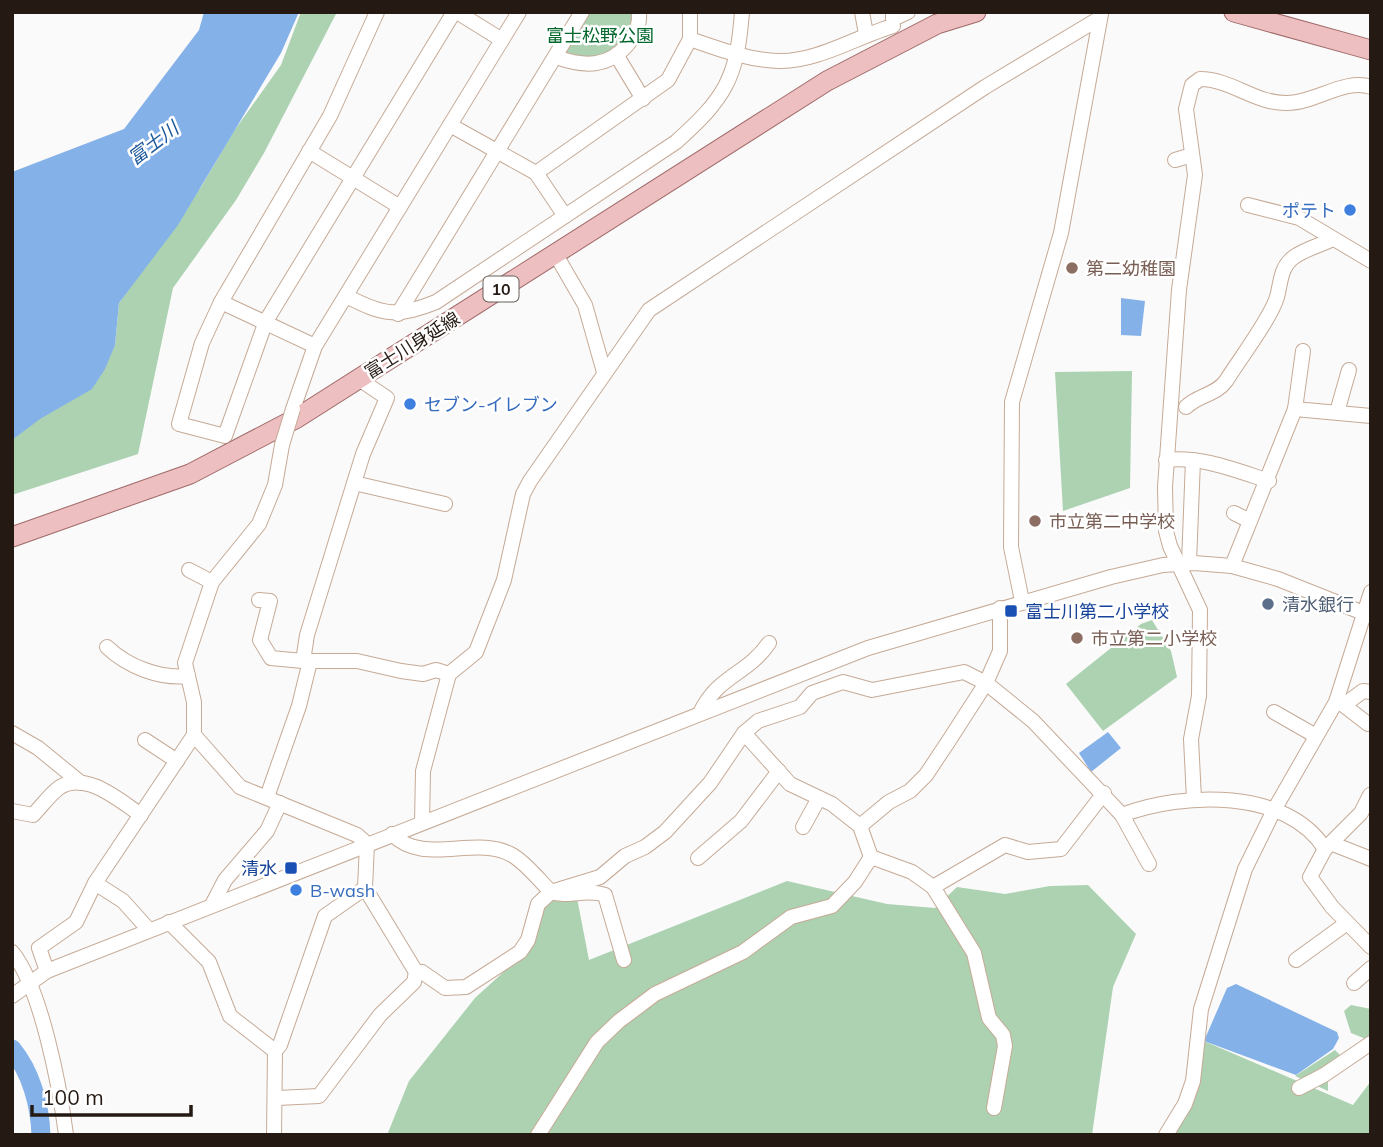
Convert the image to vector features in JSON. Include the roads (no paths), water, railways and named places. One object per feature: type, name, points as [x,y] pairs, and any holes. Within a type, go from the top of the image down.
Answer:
[{"type":"main road","name":"富士川身延線","points":[[12,537],[190,474],[297,418],[827,81],[937,24],[976,12]]},
{"type":"main road","points":[[1234,12],[1371,50]]},
{"type":"street","points":[[377,12],[330,117],[221,302],[202,343],[179,424],[225,436],[266,321],[455,12],[502,40]]},
{"type":"street","points":[[47,971],[39,948],[76,922],[95,883],[194,735],[194,702],[186,663],[212,582],[259,524],[275,485],[282,445],[315,346],[519,12]]},
{"type":"street","points":[[398,314],[583,12]]},
{"type":"street","points":[[556,57],[577,64],[596,64],[617,57],[638,28],[639,12]]},
{"type":"street","points":[[536,173],[668,80],[690,39],[690,12]]},
{"type":"street","points":[[346,296],[376,311],[398,314],[436,302],[676,142],[705,116],[729,82],[738,55],[742,12]]},
{"type":"street","points":[[862,12],[866,34]]},
{"type":"street","points":[[690,39],[738,55],[780,61],[816,55],[866,34],[908,12]]},
{"type":"street","points":[[422,823],[423,771],[449,674],[476,652],[504,580],[523,494],[649,310],[985,87],[1101,15]]},
{"type":"street","points":[[1022,601],[1011,547],[1012,402],[1061,233],[1101,15]]},
{"type":"street","points":[[617,57],[643,99]]},
{"type":"street","points":[[1194,799],[1191,739],[1199,696],[1200,610],[1183,564],[1166,531],[1166,460],[1180,290],[1195,175],[1186,109],[1192,85],[1200,79],[1217,80],[1265,100],[1285,104],[1357,83],[1371,87]]},
{"type":"street","points":[[450,125],[536,173],[565,216]]},
{"type":"street","points":[[309,151],[400,207]]},
{"type":"street","points":[[1175,160],[1192,155]]},
{"type":"street","points":[[1248,205],[1300,218],[1371,261]]},
{"type":"street","points":[[1186,407],[1195,398],[1216,392],[1225,382],[1261,329],[1277,298],[1285,267],[1293,258],[1333,239]]},
{"type":"street","points":[[556,255],[585,305],[604,372]]},
{"type":"street","points":[[221,302],[315,346]]},
{"type":"street","points":[[1232,566],[1269,481],[1295,409],[1303,351]]},
{"type":"street","points":[[1337,412],[1349,370]]},
{"type":"street","points":[[212,905],[225,880],[267,831],[299,706],[307,635],[354,482],[375,421],[387,398],[359,379]]},
{"type":"street","points":[[1295,409],[1371,416]]},
{"type":"street","points":[[1166,460],[1193,460],[1269,481]]},
{"type":"street","points":[[1183,564],[1193,460]]},
{"type":"street","points":[[354,482],[445,504]]},
{"type":"street","points":[[1234,513],[1250,521]]},
{"type":"street","points":[[13,996],[47,971],[700,713],[868,648],[1022,601],[1147,568],[1183,564],[1232,566],[1278,579],[1367,614]]},
{"type":"street","points":[[189,570],[212,582]]},
{"type":"street","points":[[1166,1135],[1185,1104],[1193,1081],[1202,1009],[1245,869],[1274,810],[1316,737],[1340,703],[1371,592]]},
{"type":"street","points":[[259,600],[270,601],[260,640],[271,658],[357,661],[401,671],[423,674],[436,670],[449,674]]},
{"type":"street","points":[[860,826],[889,802],[910,791],[926,775],[986,683],[1000,651],[1000,608]]},
{"type":"street","points":[[700,713],[703,692],[758,659],[769,643]]},
{"type":"street","points":[[107,647],[154,674],[171,678],[188,676]]},
{"type":"street","points":[[416,972],[422,972],[445,988],[466,987],[520,952],[528,940],[538,904],[551,892],[600,877],[625,856],[645,847],[665,832],[710,783],[744,733],[758,721],[800,707],[812,693],[843,682],[872,690],[964,672],[986,683],[1033,721],[1086,778],[1104,793],[1122,815],[1149,864]]},
{"type":"street","points":[[1340,703],[1363,691],[1371,692]]},
{"type":"street","points":[[1340,703],[1368,724]]},
{"type":"street","points":[[1273,712],[1316,737]]},
{"type":"street","points":[[12,733],[38,748],[81,783],[105,791],[141,815]]},
{"type":"street","points":[[744,733],[790,784],[832,804],[860,826],[871,857]]},
{"type":"street","points":[[194,735],[240,787],[357,835],[367,844]]},
{"type":"street","points":[[145,740],[177,761]]},
{"type":"street","points":[[698,858],[741,821],[779,771]]},
{"type":"street","points":[[12,811],[33,816],[61,787],[81,783]]},
{"type":"street","points":[[933,887],[1005,845],[1028,852],[1061,849],[1104,793]]},
{"type":"street","points":[[1370,795],[1361,813],[1329,846],[1310,877],[1347,923],[1371,947]]},
{"type":"street","points":[[803,827],[819,798]]},
{"type":"street","points":[[1122,815],[1194,799],[1216,798],[1274,810],[1311,830],[1329,846],[1371,859]]},
{"type":"street","points":[[392,834],[399,842],[418,848],[494,849],[512,855],[551,892],[558,895],[597,892],[604,895],[624,960]]},
{"type":"street","points":[[276,1098],[319,1096],[380,1015],[414,982],[416,972],[365,888],[367,844]]},
{"type":"street","points":[[871,857],[912,872],[933,887],[974,953],[989,1018],[1003,1035],[1005,1046],[994,1108]]},
{"type":"street","points":[[538,1135],[597,1042],[619,1021],[655,994],[743,952],[791,918],[832,906],[855,882],[871,857]]},
{"type":"street","points":[[95,883],[123,901],[149,930]]},
{"type":"street","points":[[274,1135],[275,1051],[280,1045],[325,916],[365,888]]},
{"type":"street","points":[[169,922],[209,962],[230,1016],[275,1051]]},
{"type":"street","points":[[1296,961],[1347,923]]},
{"type":"street","points":[[12,952],[30,981],[50,1055],[66,1135]]},
{"type":"street","points":[[1354,983],[1371,968]]},
{"type":"street","points":[[1299,1088],[1324,1075],[1371,1043]]},
{"type":"water","name":"富士川","points":[[204,12],[299,12],[281,53],[178,225],[119,303],[115,345],[105,369],[92,389],[40,419],[12,440],[12,172],[124,129],[199,30]]},
{"type":"water","points":[[1121,298],[1145,301],[1141,336],[1121,335]]},
{"type":"water","points":[[1108,732],[1121,748],[1091,772],[1079,753]]},
{"type":"water","points":[[1236,984],[1337,1032],[1339,1038],[1333,1049],[1296,1075],[1204,1041],[1227,988]]},
{"type":"waterway","points":[[12,1049],[33,1089],[41,1135]]},
{"type":"place","name":"ポテト","points":[[1350,210]]},
{"type":"place","name":"第二幼稚園","points":[[1072,268]]},
{"type":"place","name":"セブン-イレブン","points":[[410,404]]},
{"type":"place","name":"市立第二中学校","points":[[1035,521]]},
{"type":"place","name":"清水銀行","points":[[1268,604]]},
{"type":"place","name":"富士川第二小学校","points":[[1011,611]]},
{"type":"place","name":"市立第二小学校","points":[[1077,638]]},
{"type":"place","name":"清水","points":[[291,868]]},
{"type":"place","name":"B-wash","points":[[296,890]]},
{"type":"park label","name":"富士松野公園","points":[[600,35]]}]
